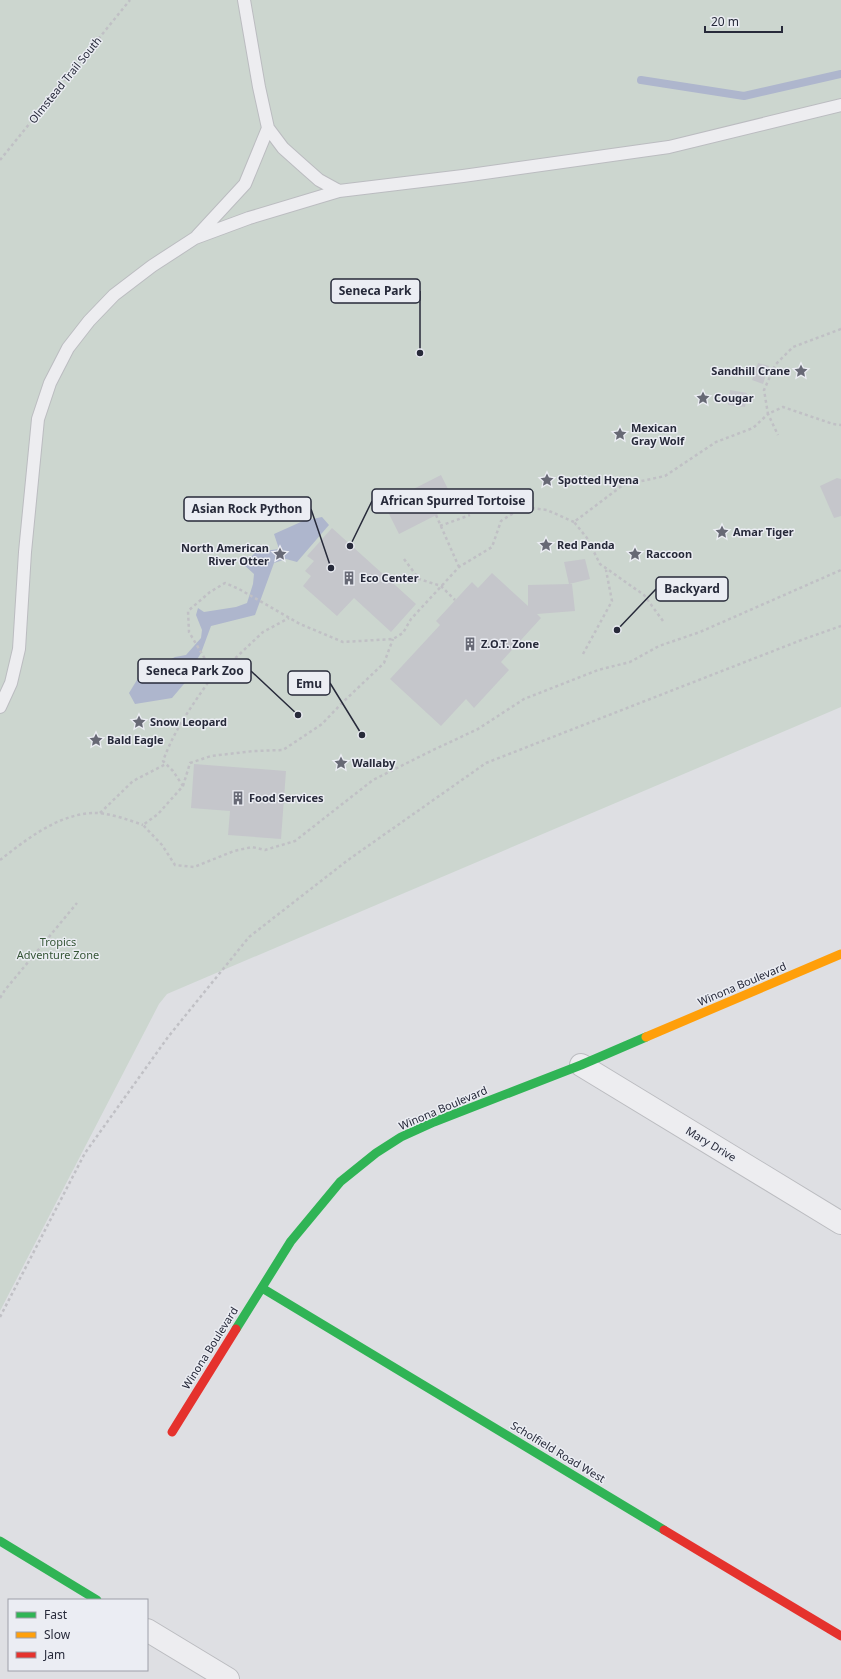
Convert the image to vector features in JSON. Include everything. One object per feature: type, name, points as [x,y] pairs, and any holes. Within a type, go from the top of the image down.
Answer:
[{"type":"street","name":"Winona Boulevard","points":[[172,1432],[291,1241],[323,1200],[340,1182],[376,1153],[401,1138],[434,1122],[581,1065],[841,954]]},
{"type":"street","name":"Mary Drive","points":[[581,1065],[841,1223]]},
{"type":"street","name":"Scholfield Road West","points":[[262,1288],[841,1636]]},
{"type":"street","points":[[0,1541],[96,1599]]},
{"type":"street","points":[[148,1631],[228,1679]]},
{"type":"lane","points":[[244,0],[259,87],[268,128],[283,148],[302,166],[320,180],[339,191]]},
{"type":"lane","points":[[0,707],[11,683],[19,649],[25,552],[38,419],[50,383],[68,348],[89,321],[114,296],[152,266],[195,238],[250,218],[339,191],[471,175],[669,147],[841,105]]},
{"type":"lane","points":[[195,238],[245,184],[268,128]]},
{"type":"path","name":"Olmstead Trail South","points":[[0,160],[130,0]]},
{"type":"path","points":[[778,435],[768,414],[764,390],[775,365],[793,347],[841,329]]},
{"type":"path","points":[[574,522],[623,485],[665,476],[716,442],[753,428],[768,414],[783,407],[833,424],[841,425]]},
{"type":"path","points":[[212,677],[208,664],[189,632],[188,611],[210,592],[225,583],[239,589],[289,618],[343,642],[393,639],[403,632],[412,619],[459,567],[492,547],[500,521],[523,507],[547,510],[574,522],[587,538],[600,564],[644,595],[663,621]]},
{"type":"path","points":[[436,515],[459,567]]},
{"type":"path","points":[[440,526],[470,515]]},
{"type":"path","points":[[404,558],[419,579],[441,586],[455,600]]},
{"type":"path","points":[[583,654],[612,601],[606,569]]},
{"type":"path","points":[[0,860],[17,846],[47,827],[63,819],[93,812],[125,818],[143,825],[162,845],[175,865],[194,867],[252,847],[265,850],[295,841],[373,780],[478,729],[524,699],[598,670],[630,662],[659,646],[700,632],[841,570]]},
{"type":"path","points":[[183,786],[173,771],[162,761],[169,744],[192,705],[212,677],[227,666],[262,632],[289,618]]},
{"type":"path","points":[[0,1317],[85,1153],[168,1037],[249,937],[348,860],[486,763],[841,626]]},
{"type":"path","points":[[143,825],[158,814],[183,786],[190,763],[211,756],[254,751],[283,750],[322,724],[384,663],[393,639]]},
{"type":"path","points":[[100,814],[133,781],[166,764]]},
{"type":"path","points":[[0,998],[77,903]]},
{"type":"green space","name":"Tropics Adventure Zone","points":[[0,0],[841,0],[841,707],[167,994],[159,1004],[0,1311]]},
{"type":"water","points":[[322,517],[329,525],[297,562],[286,559],[274,563],[255,615],[211,626],[201,653],[193,666],[189,678],[172,698],[135,704],[129,693],[140,675],[175,657],[186,655],[201,638],[202,630],[196,615],[198,608],[204,612],[236,607],[247,603],[253,584],[254,574],[243,564],[256,552],[279,549],[274,534],[303,521]]},
{"type":"building","points":[[758,363],[769,366],[763,384],[752,380]]},
{"type":"building","points":[[730,390],[747,393],[745,407],[728,405]]},
{"type":"building","points":[[441,475],[456,505],[399,534],[384,504]]},
{"type":"building","points":[[837,478],[841,479],[841,516],[834,518],[820,486]]},
{"type":"building","name":"Eco Center","points":[[332,528],[416,604],[391,632],[354,598],[337,616],[303,586],[311,576],[305,571],[314,561],[307,556]]},
{"type":"building","points":[[585,559],[590,579],[569,584],[564,562]]},
{"type":"building","name":"Z.O.T. Zone","points":[[492,573],[528,606],[528,585],[572,584],[575,611],[537,614],[541,618],[501,662],[509,670],[474,708],[466,699],[441,726],[390,679],[440,625],[436,621],[472,582],[478,588]]},
{"type":"building","name":"Food Services","points":[[194,764],[286,771],[281,839],[228,835],[230,811],[191,808]]},
{"type":"waterway","points":[[641,80],[744,96],[841,74]]},
{"type":"traffic: fast","points":[[236,1329],[291,1241],[340,1182],[376,1153],[401,1137],[434,1122],[581,1065],[646,1037]]},
{"type":"traffic: fast","points":[[262,1288],[664,1530]]},
{"type":"traffic: fast","points":[[0,1541],[95,1599]]},
{"type":"traffic: slow","points":[[646,1037],[841,954]]},
{"type":"traffic: jam","points":[[172,1432],[236,1329]]},
{"type":"traffic: jam","points":[[664,1530],[841,1636]]},
{"type":"place","name":"Seneca Park","points":[[420,353]]},
{"type":"place","name":"Sandhill Crane","points":[[801,371]]},
{"type":"place","name":"Cougar","points":[[703,398]]},
{"type":"place","name":"Mexican Gray Wolf","points":[[620,434]]},
{"type":"place","name":"Spotted Hyena","points":[[547,480]]},
{"type":"place","name":"Amar Tiger","points":[[722,532]]},
{"type":"place","name":"Red Panda","points":[[546,545]]},
{"type":"place","name":"African Spurred Tortoise","points":[[350,546]]},
{"type":"place","name":"North American River Otter","points":[[280,554]]},
{"type":"place","name":"Raccoon","points":[[635,554]]},
{"type":"place","name":"Asian Rock Python","points":[[331,568]]},
{"type":"place","name":"Eco Center","points":[[349,578]]},
{"type":"place","name":"Backyard","points":[[617,630]]},
{"type":"place","name":"Z.O.T. Zone","points":[[470,644]]},
{"type":"place","name":"Seneca Park Zoo","points":[[298,715]]},
{"type":"place","name":"Snow Leopard","points":[[139,722]]},
{"type":"place","name":"Emu","points":[[362,735]]},
{"type":"place","name":"Bald Eagle","points":[[96,740]]},
{"type":"place","name":"Wallaby","points":[[341,763]]},
{"type":"place","name":"Food Services","points":[[238,798]]}]
